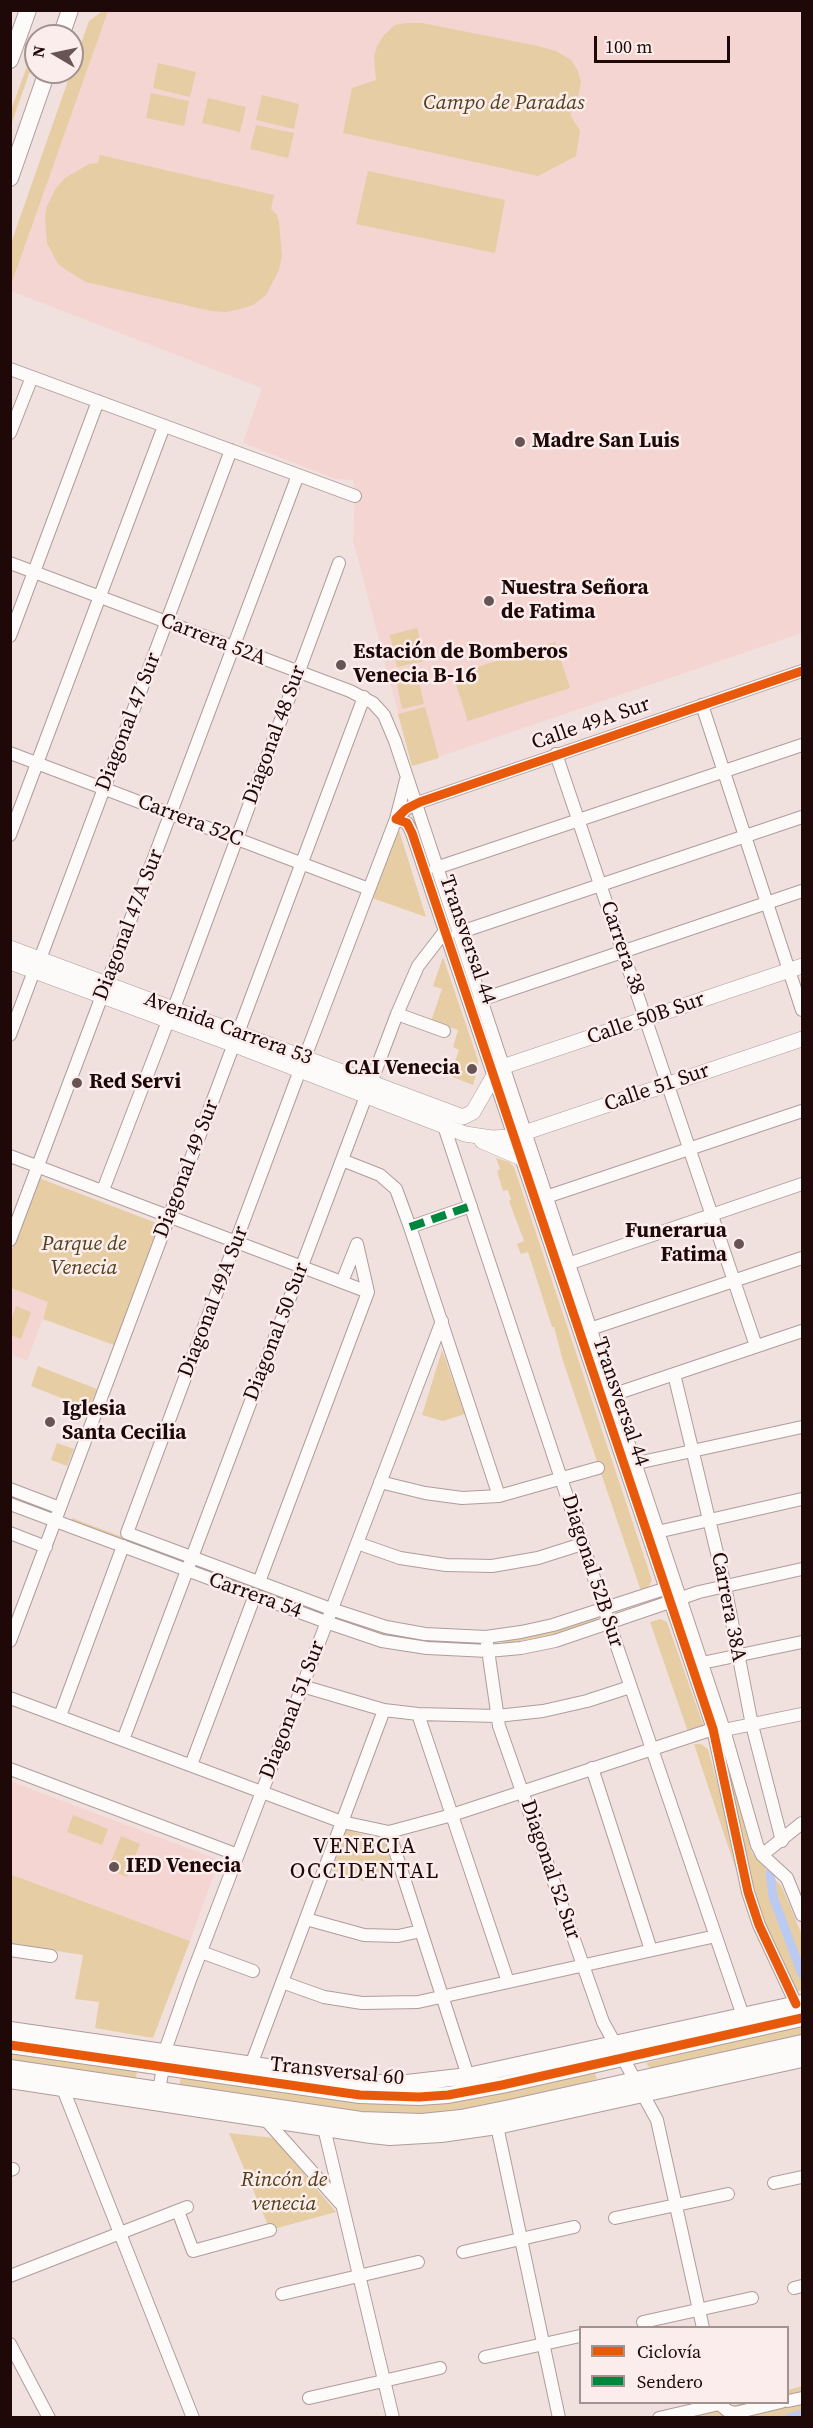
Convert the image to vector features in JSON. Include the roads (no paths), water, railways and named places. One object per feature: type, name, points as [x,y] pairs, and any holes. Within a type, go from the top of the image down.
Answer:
[{"type":"highway","points":[[12,50],[28,10]]},
{"type":"highway","points":[[10,178],[43,84]]},
{"type":"highway","name":"Transversal 60","points":[[246,2070],[389,2098],[448,2095],[525,2080],[693,2027],[743,2016],[800,2011]]},
{"type":"highway","name":"Transversal 60","points":[[10,2045],[378,2083],[421,2082],[468,2076],[552,2058],[618,2051],[735,2033],[800,2011]]},
{"type":"highway","points":[[693,2027],[735,2033]]},
{"type":"highway","name":"Transversal 60","points":[[10,2030],[164,2061]]},
{"type":"highway","name":"Transversal 60","points":[[10,2080],[63,2089],[238,2103],[390,2122],[493,2119],[639,2087],[748,2055],[802,2043]]},
{"type":"highway","points":[[703,2081],[748,2055]]},
{"type":"highway","points":[[525,2080],[552,2058]]},
{"type":"highway","name":"Transversal 60","points":[[639,2087],[703,2081],[802,2059]]},
{"type":"highway","name":"Transversal 60","points":[[10,2068],[257,2118],[390,2137],[472,2130],[493,2119]]},
{"type":"highway","points":[[238,2103],[257,2118]]},
{"type":"main road","name":"Avenida Carrera 53","points":[[10,948],[37,965],[369,1089],[463,1117],[473,1112],[498,1072]]},
{"type":"main road","name":"Avenida Carrera 53","points":[[10,962],[37,965]]},
{"type":"main road","name":"Calle 50B Sur","points":[[498,1072],[796,968]]},
{"type":"main road","name":"Calle 51 Sur","points":[[518,1135],[802,1039]]},
{"type":"main road","name":"Avenida Carrera 53","points":[[369,1089],[465,1134],[492,1138],[518,1135]]},
{"type":"main road","points":[[465,1134],[519,1157]]},
{"type":"street","points":[[10,369],[355,496]]},
{"type":"street","points":[[10,433],[32,377]]},
{"type":"street","points":[[10,636],[98,401]]},
{"type":"street","points":[[10,835],[164,426]]},
{"type":"street","name":"Diagonal 47 Sur","points":[[10,1035],[231,450]]},
{"type":"street","name":"Diagonal 47A Sur","points":[[10,1240],[298,475]]},
{"type":"street","name":"Carrera 52A","points":[[10,563],[364,697],[384,715],[395,741]]},
{"type":"street","name":"Diagonal 48 Sur","points":[[102,1190],[171,1014],[339,563]]},
{"type":"street","name":"Calle 49A Sur","points":[[396,819],[415,804],[802,671]]},
{"type":"street","name":"Diagonal 49 Sur","points":[[10,1641],[364,697]]},
{"type":"street","points":[[702,705],[767,903],[796,968],[802,1010]]},
{"type":"street","name":"Transversal 44","points":[[395,741],[436,868],[452,932],[518,1135],[546,1197],[612,1395],[664,1589],[675,1598],[702,1663],[718,1729],[748,1892],[759,1925],[800,2011]]},
{"type":"street","points":[[436,868],[802,745]]},
{"type":"street","name":"Carrera 52C","points":[[10,753],[369,889]]},
{"type":"street","name":"Carrera 38","points":[[556,754],[756,1346]]},
{"type":"street","name":"Diagonal 49A Sur","points":[[127,1533],[396,819],[407,777]]},
{"type":"street","points":[[452,932],[802,817]]},
{"type":"street","name":"Transversal 44","points":[[396,819],[407,823],[412,832],[480,1000],[498,1072]]},
{"type":"street","points":[[480,1000],[802,891]]},
{"type":"street","name":"Diagonal 50 Sur","points":[[123,1740],[397,1014],[418,966],[452,932]]},
{"type":"street","points":[[397,1014],[444,1031]]},
{"type":"street","points":[[546,1197],[802,1111]]},
{"type":"street","name":"Diagonal 52B Sur","points":[[444,1125],[604,1610],[743,2016]]},
{"type":"street","name":"Transversal 44","points":[[518,1135],[519,1157],[629,1465],[657,1532],[675,1598],[756,1845],[762,1855],[787,1878],[802,1915]]},
{"type":"street","points":[[10,1156],[302,1265],[368,1292]]},
{"type":"street","points":[[342,1160],[380,1175],[396,1189],[499,1496]]},
{"type":"street","points":[[568,1264],[802,1184]]},
{"type":"street","points":[[410,1227],[471,1206]]},
{"type":"street","points":[[259,1582],[368,1292],[357,1244],[342,1282]]},
{"type":"street","points":[[590,1329],[802,1258]]},
{"type":"street","name":"Diagonal 51 Sur","points":[[158,2097],[164,2061],[201,1952],[442,1321]]},
{"type":"street","points":[[612,1395],[802,1330]]},
{"type":"street","name":"Carrera 38A","points":[[674,1374],[725,1586],[752,1725],[782,1841]]},
{"type":"street","points":[[629,1465],[802,1427]]},
{"type":"street","points":[[380,1482],[425,1493],[462,1498],[499,1496],[598,1467]]},
{"type":"street","points":[[10,1489],[60,1508]]},
{"type":"street","points":[[657,1532],[802,1499]]},
{"type":"street","name":"Carrera 54","points":[[10,1504],[326,1622],[382,1641],[405,1645],[488,1651],[521,1648],[555,1641],[675,1598],[802,1569]]},
{"type":"street","points":[[10,1533],[46,1547]]},
{"type":"street","name":"Carrera 54","points":[[127,1533],[331,1609],[405,1631],[456,1636],[486,1636],[553,1625],[664,1589]]},
{"type":"street","points":[[357,1543],[400,1558],[446,1565],[492,1566],[538,1558],[582,1544]]},
{"type":"street","points":[[60,1716],[123,1546]]},
{"type":"street","points":[[191,1765],[255,1595]]},
{"type":"street","name":"Diagonal 52 Sur","points":[[486,1636],[497,1716],[583,1966],[603,2022],[657,2120],[703,2326]]},
{"type":"street","points":[[702,1663],[802,1642]]},
{"type":"street","points":[[302,1686],[384,1710],[418,1714],[497,1716],[587,1701],[630,1687]]},
{"type":"street","points":[[10,1698],[342,1822],[389,1832],[452,1815],[718,1729],[752,1725],[802,1714]]},
{"type":"street","points":[[246,2070],[282,1982],[384,1710]]},
{"type":"street","points":[[418,1714],[508,1982]]},
{"type":"street","points":[[592,1768],[651,1950]]},
{"type":"street","points":[[10,1769],[238,1855]]},
{"type":"street","points":[[762,1855],[802,1823]]},
{"type":"street","points":[[389,1832],[468,2076]]},
{"type":"street","points":[[306,1919],[364,1935],[398,1936],[421,1931]]},
{"type":"street","points":[[282,1982],[324,1997],[362,2004],[418,2002],[716,1936]]},
{"type":"street","points":[[10,1950],[51,1956]]},
{"type":"street","points":[[201,1952],[253,1971]]},
{"type":"street","points":[[63,2089],[193,2418]]},
{"type":"street","points":[[257,2118],[341,2204]]},
{"type":"street","points":[[493,2119],[560,2418]]},
{"type":"street","points":[[324,2128],[393,2418]]},
{"type":"street","points":[[774,2183],[802,2177]]},
{"type":"street","points":[[615,2218],[728,2194]]},
{"type":"street","points":[[10,2276],[183,2209],[193,2251],[270,2230]]},
{"type":"street","points":[[463,2252],[574,2227]]},
{"type":"street","points":[[282,2294],[418,2262]]},
{"type":"street","points":[[643,2322],[752,2298]]},
{"type":"street","points":[[484,2357],[579,2336]]},
{"type":"street","points":[[10,2344],[50,2418]]},
{"type":"street","points":[[309,2398],[440,2367]]},
{"type":"street","points":[[659,2418],[715,2404]]},
{"type":"street","points":[[720,2404],[735,2414],[778,2404]]},
{"type":"waterway","points":[[770,1873],[773,1897],[802,1974]]},
{"type":"waterway","points":[[789,2418],[802,2414]]},
{"type":"place","name":"Madre San Luis","points":[[520,442]]},
{"type":"place","name":"Nuestra Señora de Fatima","points":[[489,601]]},
{"type":"place","name":"Estación de Bomberos Venecia B-16","points":[[341,665]]},
{"type":"place","name":"CAI Venecia","points":[[472,1069]]},
{"type":"place","name":"Red Servi","points":[[77,1083]]},
{"type":"place","name":"Funerarua Fatima","points":[[739,1244]]},
{"type":"place","name":"Iglesia Santa Cecilia","points":[[50,1422]]},
{"type":"place","name":"IED Venecia","points":[[114,1867]]},
{"type":"district","name":"VENECIA OCCIDENTAL","points":[[365,1860]]},
{"type":"park label","name":"Campo de Paradas","points":[[504,104]]},
{"type":"park label","name":"Parque de Venecia","points":[[84,1257]]},
{"type":"park label","name":"Rincón de venecia","points":[[284,2193]]}]
